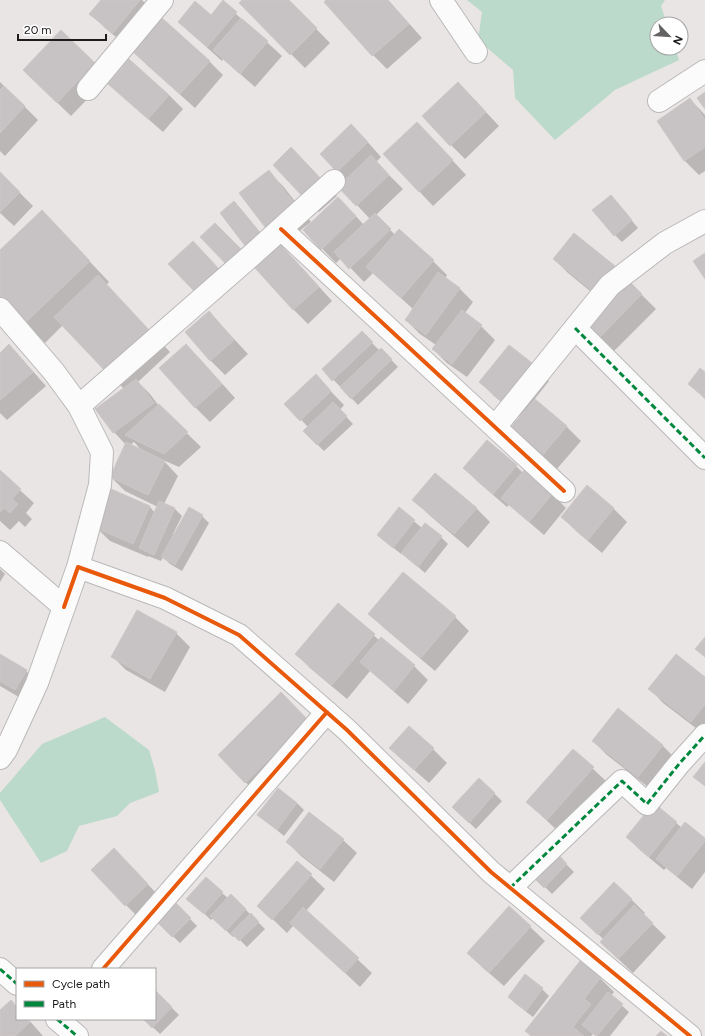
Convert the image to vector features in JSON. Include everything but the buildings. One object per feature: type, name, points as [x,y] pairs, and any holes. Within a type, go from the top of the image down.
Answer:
[{"type":"street","points":[[441,0],[476,52]]},
{"type":"street","points":[[88,89],[159,2]]},
{"type":"street","points":[[659,101],[705,71]]},
{"type":"street","points":[[79,406],[334,181]]},
{"type":"street","points":[[495,427],[610,285],[665,243],[705,221]]},
{"type":"street","points":[[281,229],[564,491]]},
{"type":"street","points":[[0,309],[54,372],[79,406],[102,452],[100,485],[78,567],[37,682],[6,750],[0,758]]},
{"type":"street","points":[[575,328],[705,458]]},
{"type":"street","points":[[0,552],[64,607]]},
{"type":"street","points":[[78,567],[165,598],[240,635],[347,730],[491,872],[690,1036]]},
{"type":"street","points":[[104,968],[327,712]]},
{"type":"street","points":[[510,888],[622,781],[647,804],[679,764],[705,735]]},
{"type":"street","points":[[0,969],[16,983]]},
{"type":"street","points":[[59,1020],[77,1036]]},
{"type":"shaded area","points":[[467,0],[665,0],[661,6],[664,16],[649,16],[649,56],[678,56],[679,60],[615,90],[555,140],[515,98],[513,70],[478,40],[482,12]]},
{"type":"shaded area","points":[[105,717],[149,750],[155,770],[159,792],[130,803],[117,816],[79,826],[67,851],[41,863],[0,800],[0,793],[42,744]]},
{"type":"marked path","points":[[575,328],[705,458]]},
{"type":"marked path","points":[[510,888],[622,781],[647,804],[679,764],[705,735]]},
{"type":"marked path","points":[[0,969],[16,983]]},
{"type":"marked path","points":[[58,1020],[77,1036]]},
{"type":"cycle path","points":[[281,229],[564,491]]},
{"type":"cycle path","points":[[64,607],[78,567],[165,598],[239,635],[347,730],[491,872],[690,1036]]},
{"type":"cycle path","points":[[104,968],[327,712]]}]
